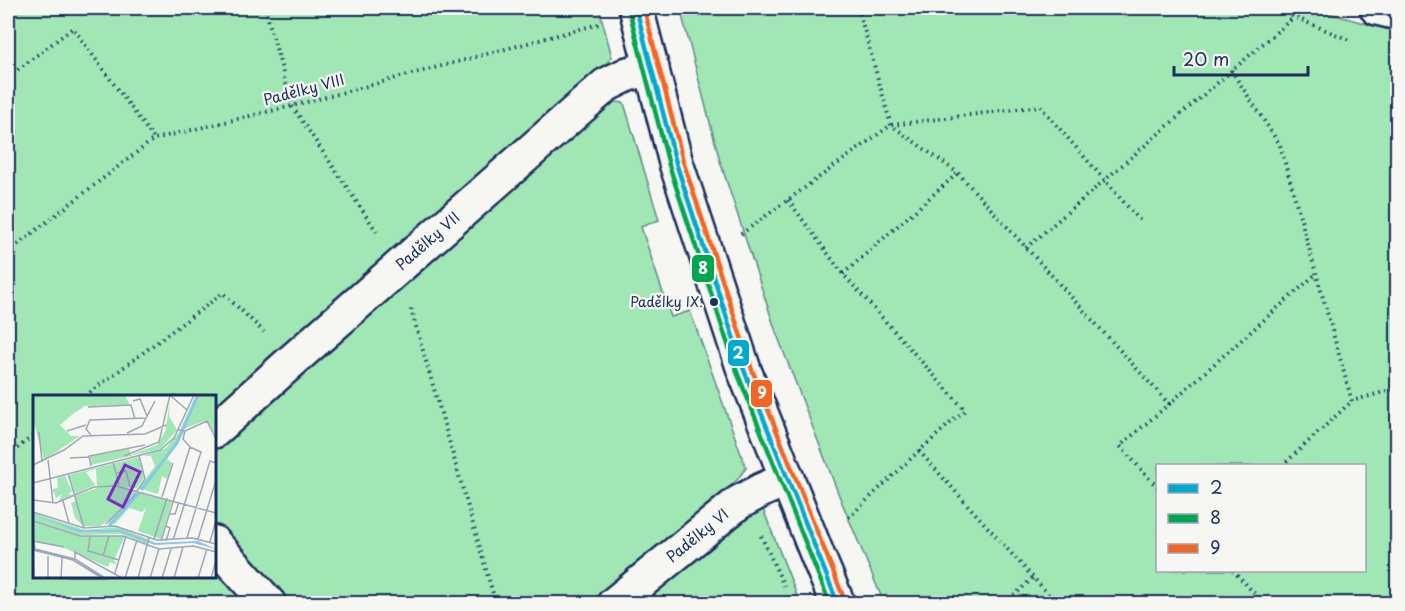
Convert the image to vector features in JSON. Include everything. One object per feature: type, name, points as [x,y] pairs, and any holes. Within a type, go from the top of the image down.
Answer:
[{"type":"street","points":[[1377,8],[1398,13]]},
{"type":"street","points":[[637,11],[676,163],[744,370],[838,603]]},
{"type":"street","name":"Padělky VII","points":[[216,429],[606,85],[628,74],[652,68]]},
{"type":"street","name":"Padělky VI","points":[[614,603],[738,503],[787,479]]},
{"type":"street","points":[[216,545],[269,603]]},
{"type":"path","points":[[858,8],[891,125],[958,173],[1169,404]]},
{"type":"path","points":[[1275,8],[1360,44]]},
{"type":"path","name":"Padělky VIII","points":[[8,252],[154,140],[292,106],[604,22],[637,11]]},
{"type":"path","points":[[1026,248],[1293,17]]},
{"type":"path","points":[[8,77],[73,28],[154,140]]},
{"type":"path","points":[[1231,70],[1280,145],[1352,401]]},
{"type":"path","points":[[733,240],[891,125],[1040,106],[1141,222]]},
{"type":"path","points":[[843,274],[958,173]]},
{"type":"path","points":[[788,200],[843,274],[965,410],[839,526]]},
{"type":"path","points":[[1156,486],[1120,446],[1316,274]]},
{"type":"path","points":[[86,395],[223,293],[293,360]]},
{"type":"path","points":[[1283,464],[1352,401],[1398,388]]},
{"type":"path","points":[[8,456],[33,436]]},
{"type":"path","points":[[919,451],[1057,603]]},
{"type":"path","points":[[746,498],[787,593]]},
{"type":"path","points":[[1235,572],[1264,603]]},
{"type":"path","points":[[1005,603],[1034,577]]},
{"type":"green space","points":[[8,8],[599,8],[612,57],[604,66],[216,410],[216,395],[33,395],[33,578],[216,578],[216,446],[610,102],[624,103],[659,220],[641,227],[671,317],[690,311],[746,468],[736,481],[598,603],[20,603],[8,588]]},
{"type":"green space","points":[[680,8],[1318,8],[1397,32],[1397,603],[884,603],[840,498],[776,332],[720,161]]},
{"type":"green space","points":[[759,499],[800,603],[638,604]]},
{"type":"transit line","name":"2","points":[[636,8],[676,163],[744,370],[838,604]]},
{"type":"transit line","name":"9","points":[[644,8],[683,161],[751,367],[845,601]]},
{"type":"transit line","name":"8","points":[[629,10],[669,165],[737,372],[830,604]]},
{"type":"place","name":"Padělky IX.","points":[[714,302]]}]
